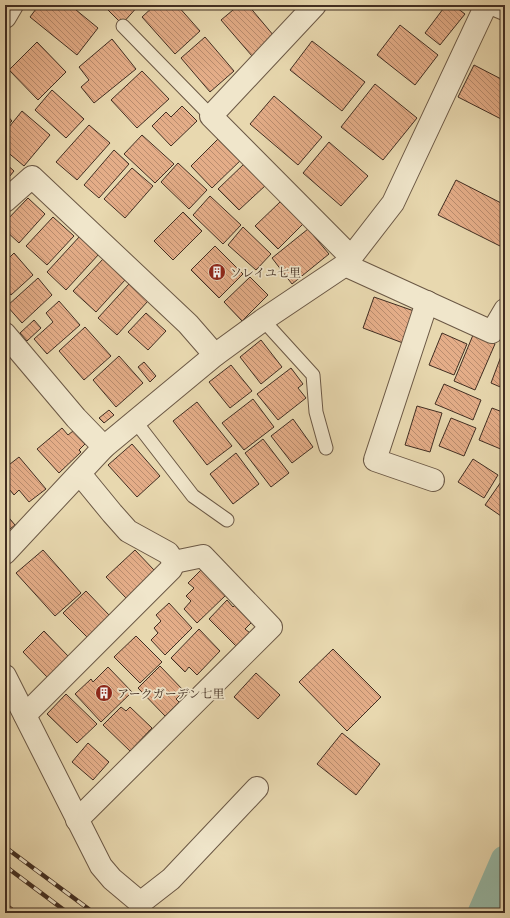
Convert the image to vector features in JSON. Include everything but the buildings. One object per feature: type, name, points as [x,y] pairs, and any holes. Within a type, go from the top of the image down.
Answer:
[{"type":"street","points":[[5,16],[12,5]]},
{"type":"street","points":[[315,5],[211,116],[348,261],[427,302],[492,332],[505,310]]},
{"type":"street","points":[[5,553],[104,448],[135,421],[215,355],[348,261],[393,203],[485,5]]},
{"type":"street","points":[[5,201],[32,177],[188,324],[215,355]]},
{"type":"street","points":[[427,302],[375,460],[433,480]]},
{"type":"street","points":[[5,334],[76,418],[104,448]]},
{"type":"street","points":[[80,474],[128,531],[168,553],[174,562]]},
{"type":"street","points":[[77,820],[271,628],[203,556],[174,562]]},
{"type":"street","points":[[25,715],[171,569],[174,562]]},
{"type":"street","points":[[5,676],[101,866],[112,879],[137,900],[144,900],[171,879],[257,788]]},
{"type":"lane","points":[[485,5],[505,14]]},
{"type":"lane","points":[[123,26],[211,116]]},
{"type":"lane","points":[[263,320],[313,375],[316,412],[326,448]]},
{"type":"lane","points":[[135,421],[193,496],[227,520]]},
{"type":"waterway","points":[[482,913],[505,860]]},
{"type":"railway","points":[[5,847],[94,913]]},
{"type":"railway","points":[[5,866],[68,913]]},
{"type":"place","name":"ソレイユ七里","points":[[217,272]]},
{"type":"place","name":"アークガーデン七里","points":[[104,693]]}]
